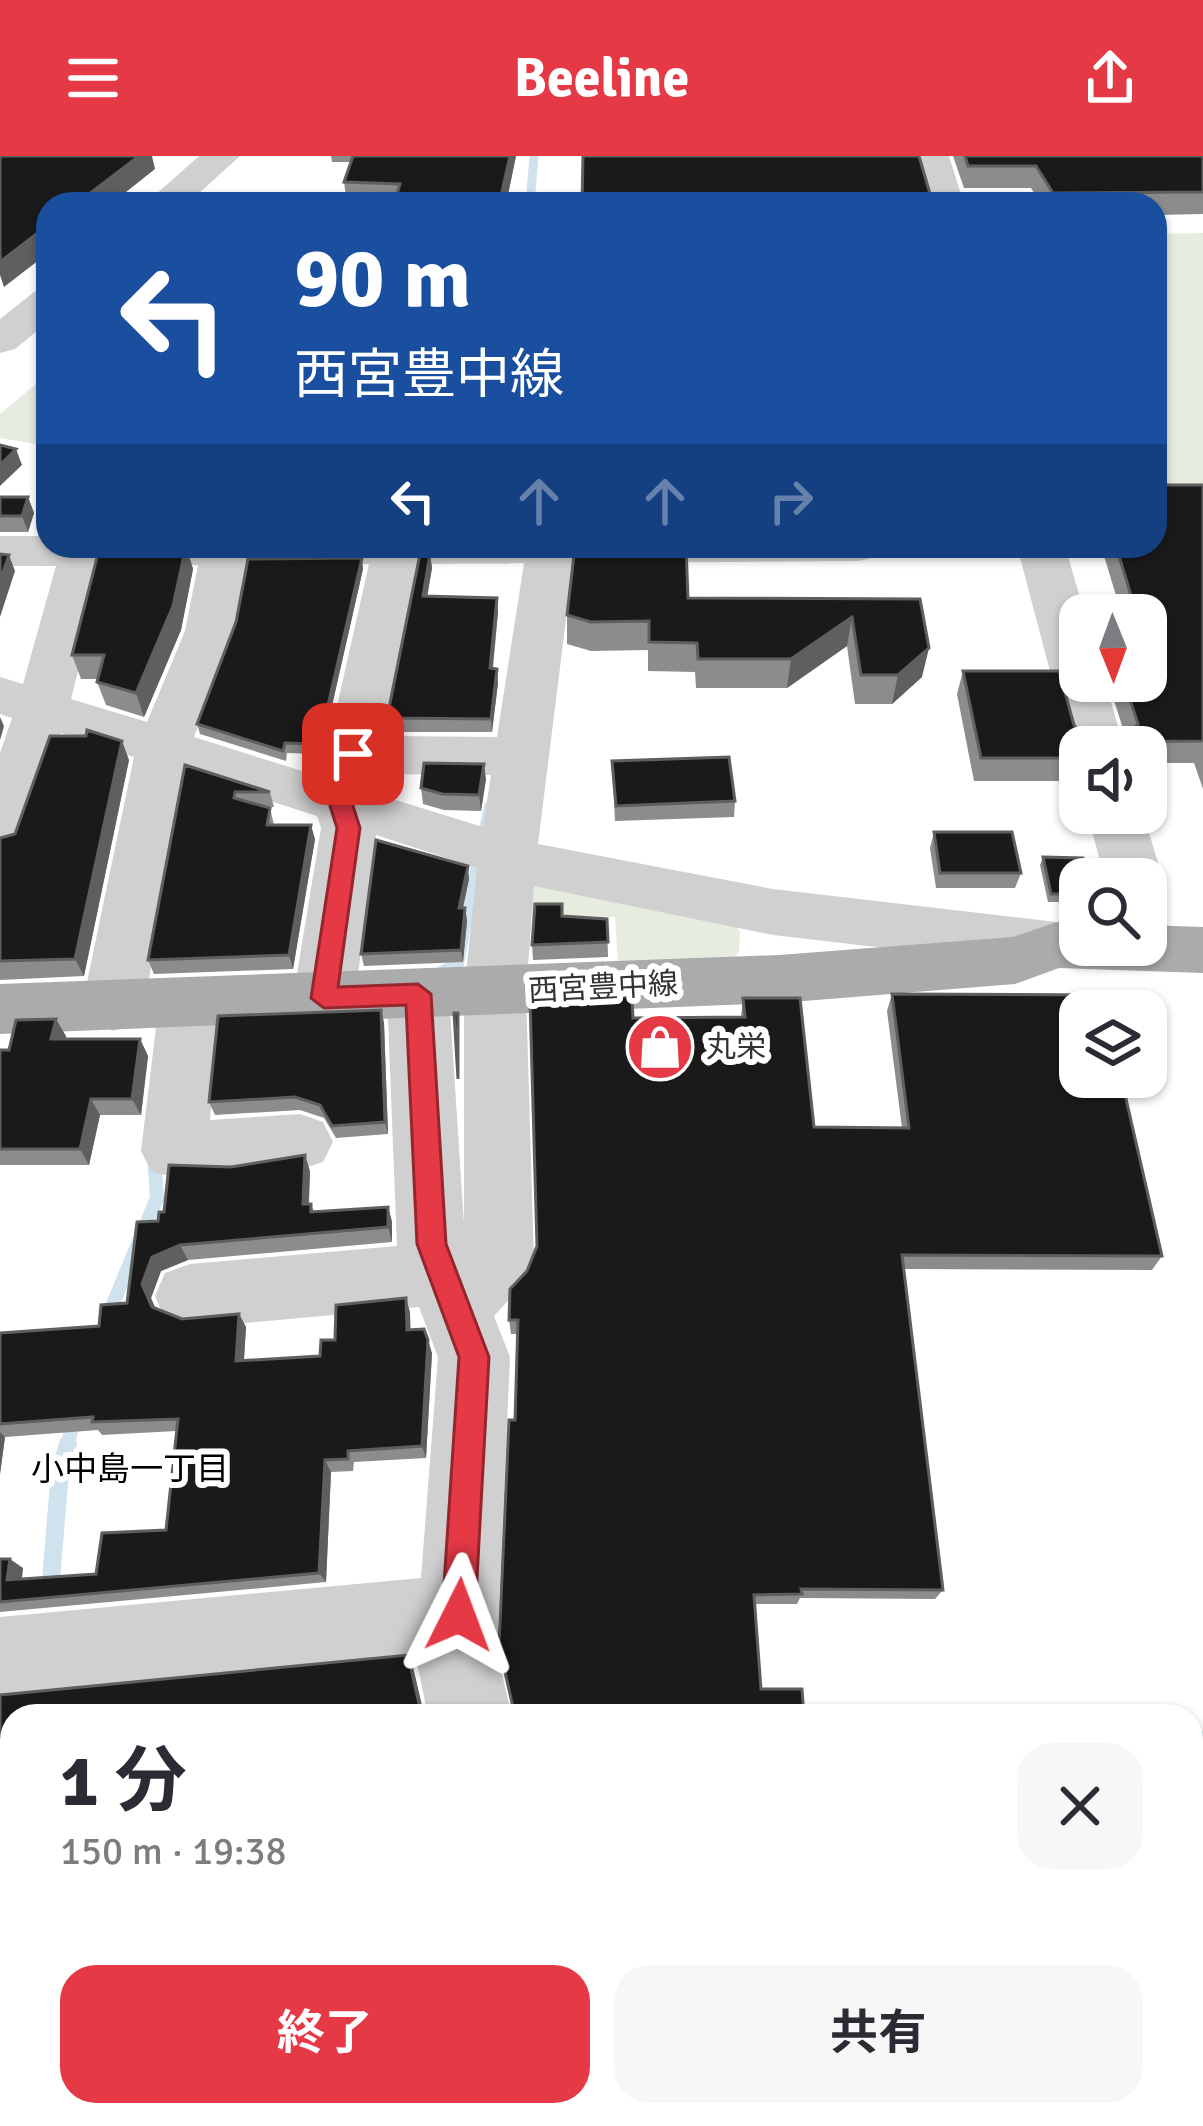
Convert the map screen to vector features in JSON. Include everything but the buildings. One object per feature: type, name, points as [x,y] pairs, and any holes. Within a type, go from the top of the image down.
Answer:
[{"type":"main road","name":"西宮豊中線","points":[[0,1010],[779,979],[1015,960],[1057,946],[1171,939]]},
{"type":"street","points":[[178,192],[222,156]]},
{"type":"street","points":[[931,156],[942,192]]},
{"type":"street","points":[[0,340],[36,312]]},
{"type":"street","points":[[0,551],[36,551]]},
{"type":"street","points":[[0,835],[21,702],[81,558]]},
{"type":"street","points":[[113,1006],[164,748],[210,631],[224,558]]},
{"type":"street","points":[[324,998],[349,828],[347,780],[395,558]]},
{"type":"street","points":[[190,1297],[449,1290],[499,1261],[494,992],[549,558]]},
{"type":"street","points":[[1044,558],[1091,726]]},
{"type":"street","points":[[21,702],[164,748],[347,780],[508,859],[633,888],[773,912],[1057,946]]},
{"type":"street","points":[[347,780],[522,756]]},
{"type":"street","points":[[773,912],[779,979]]},
{"type":"street","points":[[418,994],[431,1244],[474,1357],[457,1654],[467,1704]]},
{"type":"street","points":[[190,1003],[174,1151],[300,1142]]},
{"type":"street","points":[[23,1655],[459,1615]]},
{"type":"shaded area","points":[[1203,233],[1203,494],[1167,494],[1167,234]]},
{"type":"shaded area","points":[[36,384],[36,444],[0,438],[0,414]]},
{"type":"shaded area","points":[[522,882],[732,923],[740,931],[739,951],[733,960],[618,964],[615,917],[521,916]]},
{"type":"waterway","points":[[531,192],[534,156]]},
{"type":"waterway","points":[[466,912],[489,806]]},
{"type":"waterway","points":[[439,975],[457,964],[467,909]]},
{"type":"waterway","points":[[108,1316],[157,1198],[154,1156]]},
{"type":"waterway","points":[[67,1447],[75,1417]]},
{"type":"waterway","points":[[50,1591],[60,1472],[68,1444]]},
{"type":"place","name":"丸栄","points":[[660,1047]]},
{"type":"district","name":"小中島一丁目","points":[[130,1468]]},
{"type":"route","points":[[353,754],[342,806],[349,828],[324,998],[418,994],[431,1244],[474,1357],[459,1615]]}]
